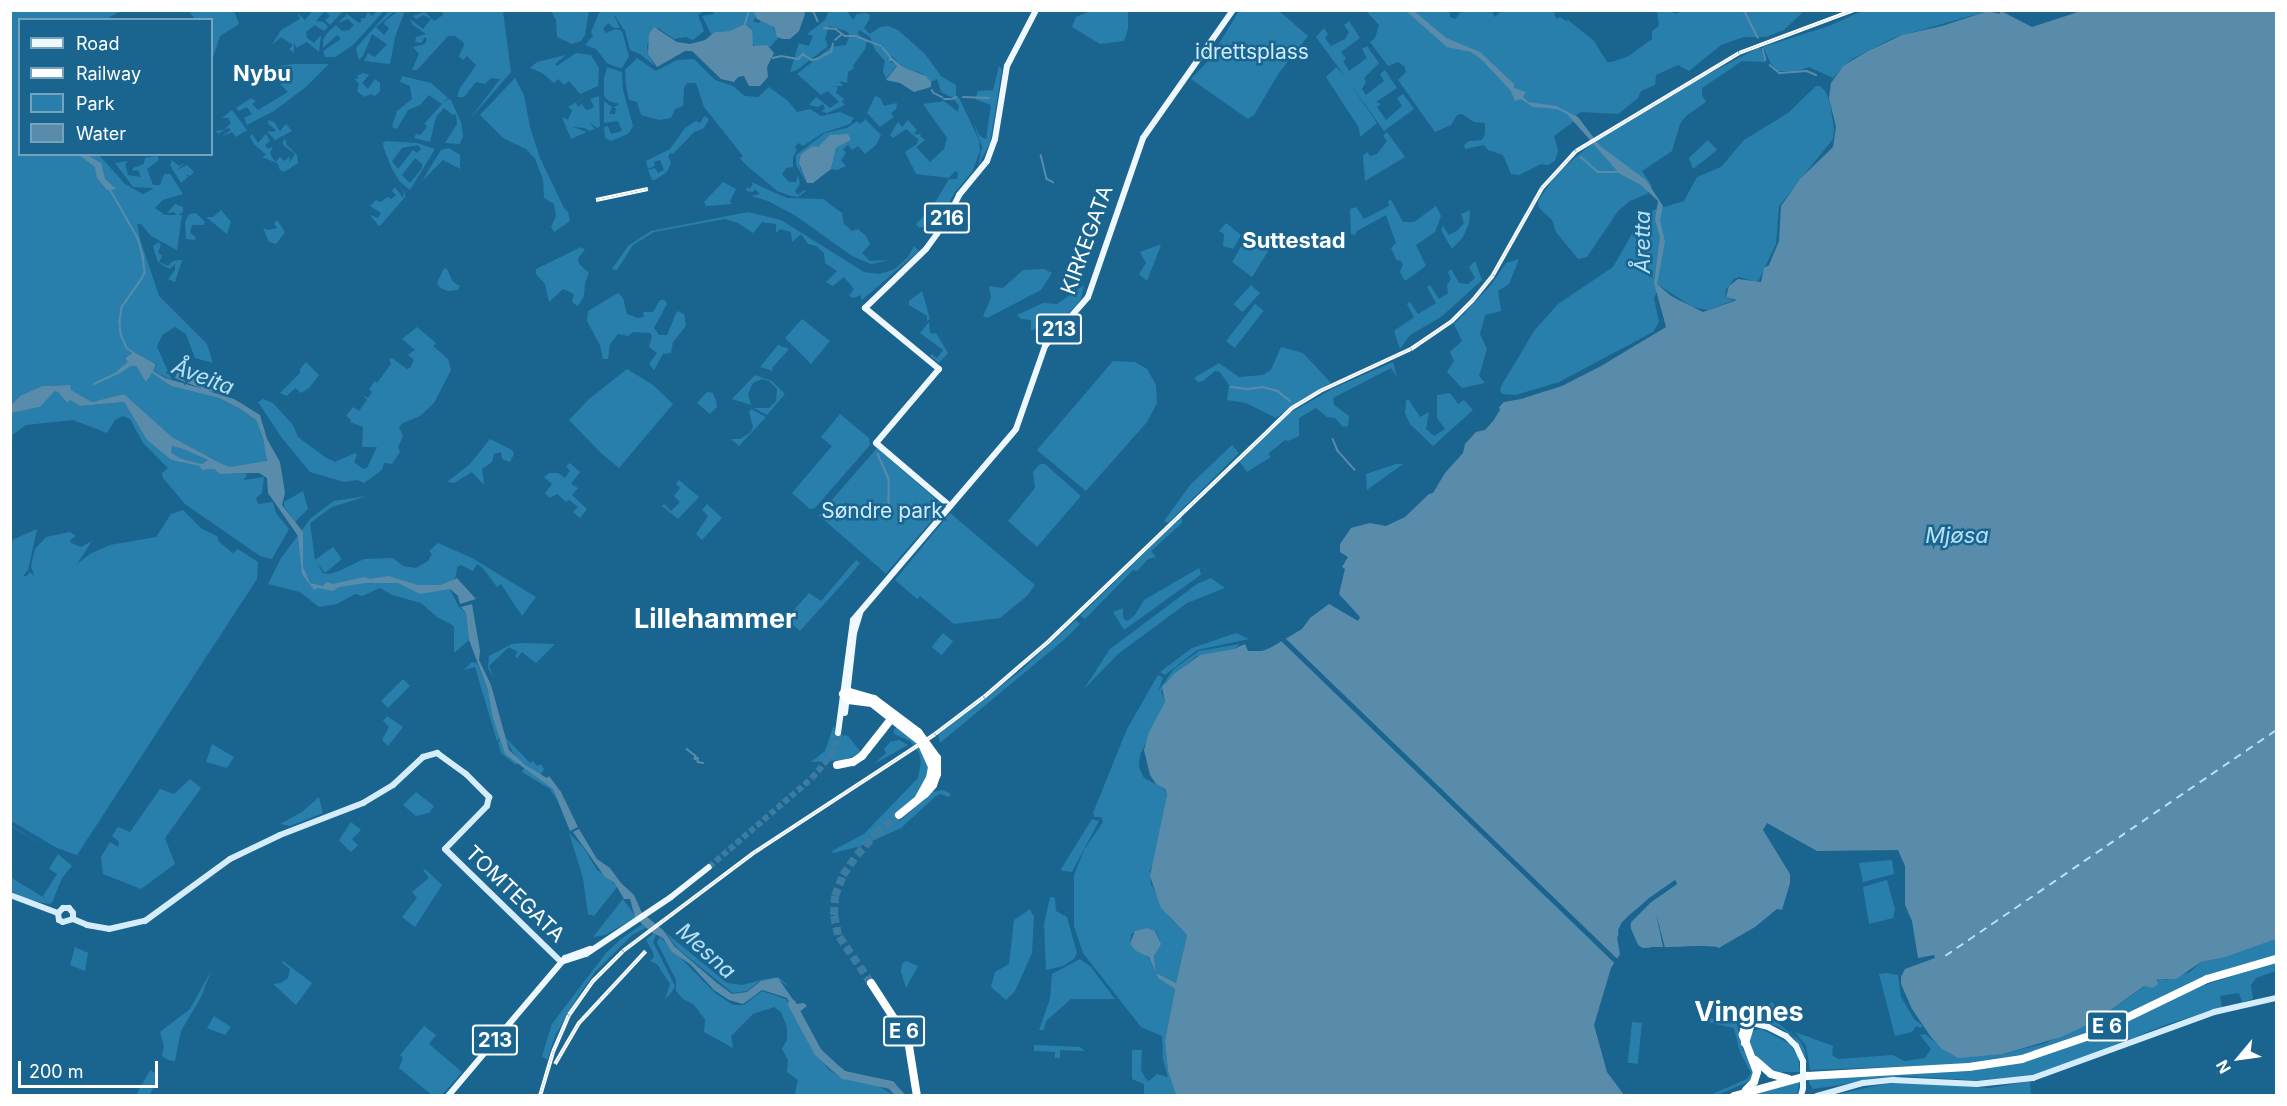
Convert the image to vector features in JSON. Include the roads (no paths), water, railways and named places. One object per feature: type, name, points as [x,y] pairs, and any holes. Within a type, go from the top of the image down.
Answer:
[{"type":"highway","points":[[846,695],[874,699],[896,719],[923,738],[937,758],[936,780],[899,815]]},
{"type":"highway","points":[[837,765],[855,760],[896,719]]},
{"type":"highway","name":"E 6","points":[[1734,1095],[1788,1079],[1847,1072],[1979,1066],[2034,1056],[2089,1036],[2207,979],[2277,959]]},
{"type":"highway","name":"E 6","points":[[871,983],[908,1040],[917,1095]]},
{"type":"highway","points":[[1745,1091],[1757,1075],[1743,1031],[1749,1022]]},
{"type":"highway","points":[[1752,1057],[1768,1072],[1788,1079]]},
{"type":"main road","name":"216","points":[[950,506],[876,443],[939,369],[865,308],[926,249],[946,221],[959,195],[987,161],[995,139],[1001,95],[1010,60],[1036,10]]},
{"type":"main road","name":"KIRKEGATA","points":[[860,612],[1016,429],[1045,346],[1088,297],[1133,160],[1147,131],[1233,10]]},
{"type":"main road","name":"213","points":[[860,612],[851,666],[846,695],[839,734],[843,723],[846,695],[846,660],[853,620],[860,612]]},
{"type":"main road","points":[[851,666],[846,660],[853,654]]},
{"type":"main road","name":"TOMTEGATA","points":[[73,919],[87,925],[109,929],[145,921],[160,913],[218,866],[280,835],[363,803],[393,785],[419,760],[431,753],[437,753],[450,760],[489,797],[487,806],[445,849],[561,962]]},
{"type":"main road","name":"213","points":[[448,1095],[561,962],[578,958],[625,928],[657,907],[709,867]]},
{"type":"main road","points":[[10,895],[58,913]]},
{"type":"main road","points":[[63,908],[69,908],[73,913],[73,919],[63,922],[59,920],[58,913],[63,908]]},
{"type":"main road","points":[[1749,1022],[1786,1036],[1796,1046],[1803,1061],[1802,1091],[1816,1095],[1863,1083],[1893,1080],[1977,1084],[2033,1078],[2214,1012],[2277,998]]},
{"type":"water","points":[[753,11],[804,11],[805,14],[799,31],[790,39],[783,39],[777,37],[774,27],[757,19]]},
{"type":"water","name":"Mjøsa","points":[[1406,11],[1414,11],[1446,38],[1480,52],[1514,84],[1514,88],[1526,92],[1523,97],[1528,102],[1556,106],[1578,117],[1600,146],[1646,180],[1663,206],[1660,220],[1665,242],[1657,284],[1671,296],[1703,312],[1737,300],[1726,297],[1729,286],[1738,279],[1761,282],[1764,268],[1769,265],[1779,241],[1781,206],[1800,179],[1833,147],[1836,127],[1829,98],[1831,83],[1843,66],[1868,51],[1902,35],[1942,26],[1988,11],[1999,14],[2001,11],[2032,27],[2081,11],[2276,11],[2276,939],[2226,957],[2201,962],[2176,979],[2157,979],[2158,984],[2153,988],[2144,986],[2094,1022],[2061,1037],[2003,1054],[1958,1058],[1942,1049],[1931,1037],[1912,1009],[1901,984],[1901,977],[1905,969],[1935,958],[1934,955],[1918,958],[1912,921],[1905,905],[1905,866],[1898,850],[1817,851],[1767,823],[1763,830],[1790,874],[1790,883],[1782,910],[1777,909],[1755,927],[1717,949],[1718,947],[1700,946],[1643,948],[1638,945],[1629,924],[1651,902],[1677,884],[1675,880],[1628,916],[1617,938],[1620,954],[1611,968],[1594,1025],[1607,1072],[1624,1095],[1176,1095],[1168,1071],[1165,1041],[1175,989],[1158,978],[1149,957],[1136,951],[1130,944],[1135,931],[1147,928],[1155,931],[1161,944],[1154,956],[1156,973],[1176,983],[1187,935],[1161,908],[1150,876],[1167,795],[1165,789],[1156,784],[1150,775],[1144,750],[1149,732],[1165,702],[1162,687],[1174,674],[1200,655],[1234,649],[1245,644],[1248,651],[1262,651],[1270,648],[1302,629],[1310,618],[1329,604],[1358,621],[1360,617],[1339,594],[1345,569],[1342,567],[1348,557],[1340,552],[1340,544],[1351,528],[1370,523],[1386,526],[1405,517],[1429,494],[1433,493],[1445,473],[1463,453],[1465,444],[1476,432],[1485,430],[1504,402],[1562,386],[1601,366],[1666,327],[1654,283],[1660,237],[1655,220],[1658,201],[1641,185],[1620,174],[1567,114],[1557,109],[1533,107],[1521,99],[1515,101],[1511,91],[1482,60],[1471,52],[1447,47]]},
{"type":"water","points":[[745,24],[752,30],[753,46],[767,45],[774,53],[767,67],[768,77],[760,86],[749,86],[744,76],[738,77],[734,82],[721,79],[692,51],[685,51],[657,67],[648,54],[649,34],[654,27],[677,42],[690,44],[705,40],[715,32],[730,31]]},
{"type":"water","points":[[890,56],[903,67],[926,76],[931,82],[931,87],[914,92],[900,83],[886,80],[897,66],[892,61],[888,61]]},
{"type":"water","points":[[848,134],[851,140],[836,148],[831,169],[813,183],[807,183],[799,163],[801,154],[812,146],[818,147],[830,135]]},
{"type":"water","points":[[80,156],[89,156],[101,163],[105,179],[116,189],[107,190],[97,178],[95,167]]},
{"type":"water","points":[[134,352],[156,364],[153,371],[165,378],[203,389],[175,378],[181,364],[229,382],[229,394],[208,391],[234,399],[260,415],[267,439],[280,462],[285,493],[282,505],[303,532],[303,567],[310,583],[323,586],[327,582],[333,584],[364,577],[370,579],[389,576],[418,585],[441,585],[457,578],[476,599],[460,604],[458,596],[450,589],[420,594],[398,583],[365,583],[339,587],[333,591],[318,588],[314,590],[302,574],[298,536],[268,493],[267,478],[259,473],[220,474],[214,469],[202,470],[199,466],[171,460],[147,440],[124,402],[80,406],[70,400],[67,403],[55,391],[40,407],[11,413],[11,405],[20,396],[42,386],[70,385],[71,390],[92,402],[124,394],[172,437],[218,462],[230,467],[267,461],[263,438],[256,420],[219,398],[171,386],[152,373],[146,382],[136,366],[131,366],[119,374],[116,372],[128,362],[125,358]],"holes":[[[172,446],[208,460],[202,464],[182,459],[171,453]]]},
{"type":"water","points":[[472,604],[480,651],[479,660],[491,685],[509,750],[525,765],[547,778],[549,776],[561,792],[578,827],[570,831],[553,789],[505,754],[493,718],[488,690],[469,640],[466,613],[461,607]]},
{"type":"water","points":[[579,829],[597,859],[610,868],[634,895],[642,913],[663,930],[675,947],[717,983],[732,994],[747,992],[761,981],[778,978],[796,1004],[804,1003],[807,1006],[795,1015],[787,998],[772,993],[762,990],[743,1004],[729,1000],[714,990],[690,964],[672,952],[663,938],[651,932],[635,917],[630,899],[624,899],[614,882],[605,877],[573,832]]},
{"type":"waterway","points":[[745,24],[749,10]]},
{"type":"waterway","points":[[813,10],[818,21]]},
{"type":"waterway","points":[[1744,10],[1758,38]]},
{"type":"waterway","points":[[824,28],[836,29],[845,36],[856,36]]},
{"type":"waterway","points":[[835,40],[841,35]]},
{"type":"waterway","points":[[858,37],[881,46]]},
{"type":"waterway","points":[[773,58],[781,56],[798,59],[803,54],[812,60],[817,59],[831,52],[833,44]]},
{"type":"waterway","points":[[883,48],[890,56]]},
{"type":"waterway","points":[[1763,49],[1766,60]]},
{"type":"waterway","points":[[1770,65],[1780,73],[1807,71],[1816,75]]},
{"type":"waterway","points":[[936,94],[942,97]]},
{"type":"waterway","points":[[953,99],[957,97]]},
{"type":"waterway","points":[[963,97],[989,98]]},
{"type":"waterway","points":[[944,99],[951,99]]},
{"type":"waterway","points":[[1041,155],[1047,179],[1053,182]]},
{"type":"waterway","name":"Åretta","points":[[1581,157],[1598,172],[1618,172]]},
{"type":"waterway","name":"Åveita","points":[[110,189],[138,238],[143,256],[145,273],[122,308],[120,321],[121,334],[127,348],[134,353]]},
{"type":"waterway","points":[[94,384],[118,373]]},
{"type":"waterway","points":[[1231,387],[1247,389],[1263,387],[1278,391],[1290,401]]},
{"type":"waterway","points":[[1333,439],[1338,451],[1355,470]]},
{"type":"waterway","points":[[878,454],[889,479],[889,507]]},
{"type":"waterway","points":[[687,749],[696,756],[695,759],[698,758],[698,762],[703,763]]},
{"type":"waterway","name":"Mesna","points":[[792,1004],[818,1052],[834,1067],[844,1075],[891,1085],[901,1096]]},
{"type":"tunnel","points":[[709,867],[812,778],[831,755],[840,734]]},
{"type":"tunnel","points":[[871,983],[838,935],[834,915],[835,896],[843,875],[857,855],[876,834],[899,815]]},
{"type":"railway","points":[[540,1096],[553,1052],[569,1015],[593,981],[623,951],[755,852],[935,734],[984,697],[1049,641],[1292,408],[1320,391],[1411,349],[1452,321],[1493,275],[1542,188],[1576,151],[1739,53],[1854,10]]},
{"type":"railway","points":[[596,200],[648,189]]},
{"type":"railway","points":[[555,1064],[579,1023],[646,951]]},
{"type":"district","name":"Nybu","points":[[262,74]]},
{"type":"district","name":"Suttestad","points":[[1294,241]]},
{"type":"district","name":"Lillehammer","points":[[715,619]]},
{"type":"district","name":"Vingnes","points":[[1749,1012]]},
{"type":"park label","name":"idrettsplass","points":[[1252,52]]},
{"type":"park label","name":"Søndre park","points":[[882,511]]}]
